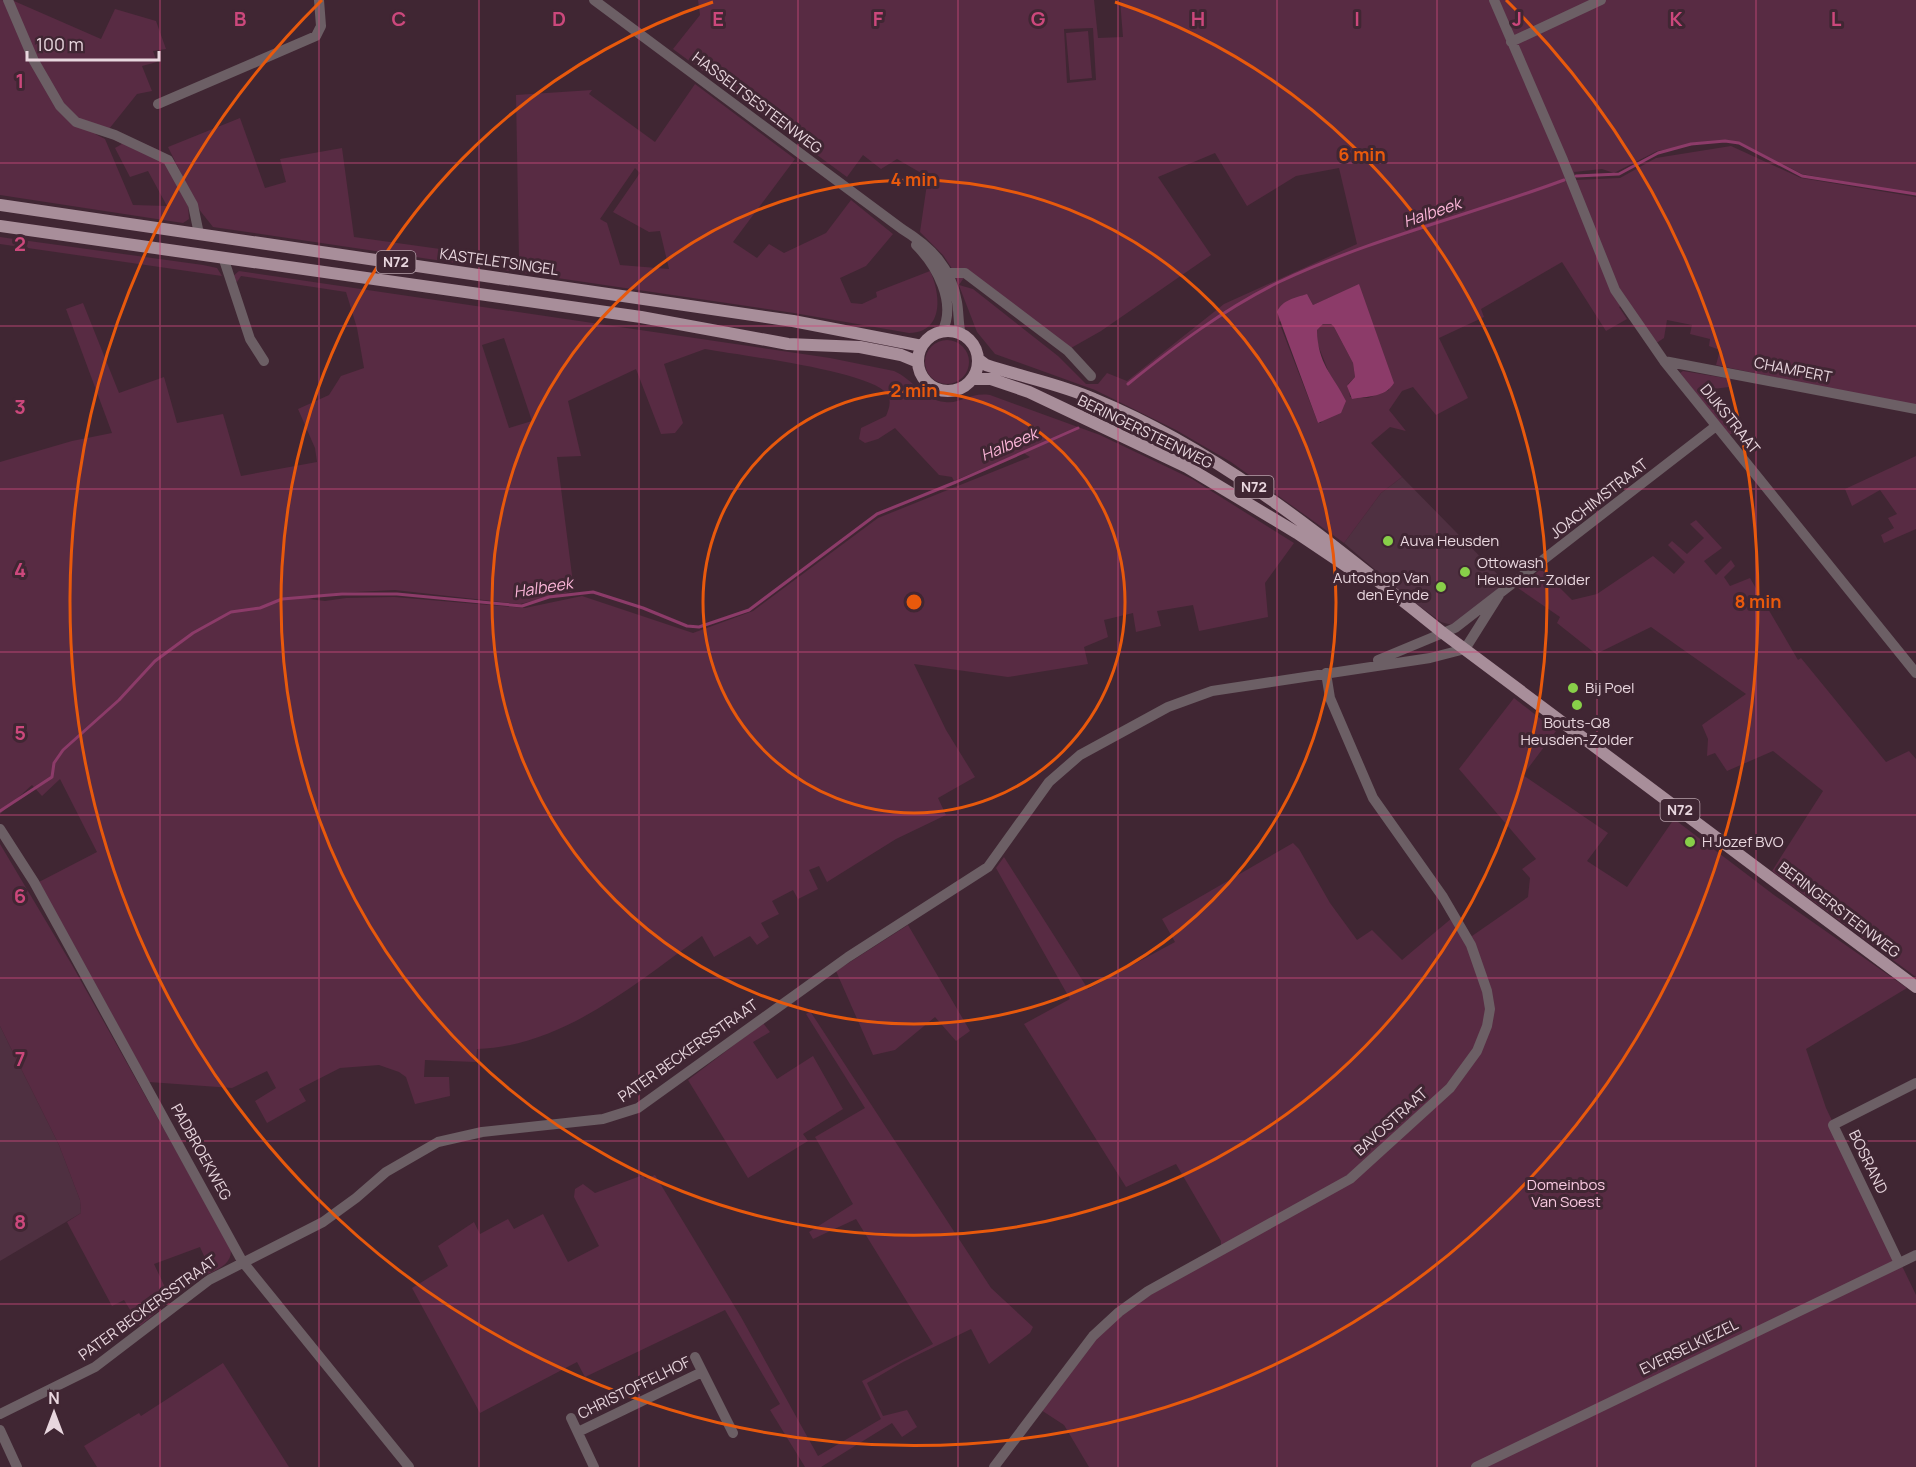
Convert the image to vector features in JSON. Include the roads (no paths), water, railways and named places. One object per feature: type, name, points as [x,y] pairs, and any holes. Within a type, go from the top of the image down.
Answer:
[{"type":"main road","name":"KASTELETSINGEL","points":[[0,205],[793,321],[922,346]]},
{"type":"main road","name":"N72","points":[[0,226],[641,318],[788,344],[860,347],[901,355],[918,362],[924,379],[939,390],[957,390],[972,379],[991,379],[1032,386]]},
{"type":"main road","points":[[918,362],[922,346],[934,335],[942,332],[962,335]]},
{"type":"main road","name":"HASSELTSESTEENWEG","points":[[962,335],[970,341],[978,359]]},
{"type":"main road","name":"N72","points":[[978,359],[1032,386]]},
{"type":"main road","points":[[972,379],[978,359]]},
{"type":"main road","name":"BERINGERSTEENWEG","points":[[1032,386],[1187,467],[1297,533],[1380,589],[1399,598]]},
{"type":"main road","name":"BERINGERSTEENWEG","points":[[1032,386],[1095,399],[1177,438],[1269,497],[1383,582],[1399,598],[1443,633],[1916,987]]},
{"type":"street","points":[[8,0],[34,61],[60,106],[76,122],[115,135],[168,160],[193,205],[199,234]]},
{"type":"street","points":[[158,104],[316,36],[321,26],[319,0]]},
{"type":"street","name":"HASSELTSESTEENWEG","points":[[594,0],[902,230],[925,244],[942,261],[948,273],[957,303],[958,323],[962,335]]},
{"type":"street","name":"DIJKSTRAAT","points":[[1494,0],[1563,160],[1615,290],[1664,361],[1916,673]]},
{"type":"street","points":[[1512,42],[1601,0]]},
{"type":"street","name":"HASSELTSESTEENWEG","points":[[902,230],[932,264],[940,278],[947,313],[942,332]]},
{"type":"street","points":[[223,257],[250,339],[264,361]]},
{"type":"street","points":[[948,273],[964,273],[1068,351],[1091,376]]},
{"type":"street","name":"CHAMPERT","points":[[1664,361],[1916,409]]},
{"type":"street","name":"JOACHIMSTRAAT","points":[[1443,633],[1455,628],[1499,595],[1716,426]]},
{"type":"street","name":"JOACHIMSTRAAT","points":[[1465,649],[1499,595]]},
{"type":"street","name":"PATER BECKERSSTRAAT","points":[[1361,667],[1443,633]]},
{"type":"street","name":"PATER BECKERSSTRAAT","points":[[0,1414],[95,1367],[191,1293],[242,1261],[323,1222],[386,1172],[438,1142],[482,1132],[603,1119],[638,1108],[848,957],[988,867],[1049,782],[1080,755],[1190,698],[1240,685],[1430,658],[1465,649]]},
{"type":"street","name":"BAVOSTRAAT","points":[[993,1467],[1093,1336],[1119,1312],[1148,1291],[1350,1179],[1450,1088],[1483,1039],[1490,1009],[1487,991],[1471,945],[1443,897],[1373,798],[1330,698],[1326,673]]},
{"type":"street","name":"PADBROEKWEG","points":[[0,829],[34,882],[242,1261],[409,1467]]},
{"type":"street","name":"BOSRAND","points":[[1899,1263],[1833,1125],[1916,1083]]},
{"type":"street","name":"EVERSELKIEZEL","points":[[1476,1467],[1916,1255]]},
{"type":"street","name":"CHRISTOFFELHOF","points":[[695,1357],[734,1433]]},
{"type":"street","name":"CHRISTOFFELHOF","points":[[578,1432],[702,1372]]},
{"type":"street","name":"CHRISTOFFELHOF","points":[[571,1418],[594,1467]]},
{"type":"street","points":[[0,1430],[17,1467]]},
{"type":"waterway","name":"Halbeek","points":[[1576,176],[1619,174],[1658,153],[1691,144],[1725,141],[1739,143],[1802,176],[1916,194]]},
{"type":"waterway","name":"Halbeek","points":[[1128,384],[1200,329],[1279,282],[1384,240],[1564,180]]},
{"type":"waterway","name":"Halbeek","points":[[0,811],[52,777],[54,763],[63,750],[119,700],[155,661],[193,633],[231,612],[260,608],[282,599],[342,594],[397,594],[522,606],[549,597],[593,592],[643,608],[687,626],[699,627],[749,610],[877,514],[1078,428]]},
{"type":"place","name":"Auva Heusden","points":[[1388,541]]},
{"type":"place","name":"Ottowash Heusden-Zolder","points":[[1465,572]]},
{"type":"place","name":"Autoshop Van den Eynde","points":[[1441,587]]},
{"type":"place","name":"Bij Poel","points":[[1573,688]]},
{"type":"place","name":"Bouts-Q8 Heusden-Zolder","points":[[1577,705]]},
{"type":"place","name":"H Jozef BVO","points":[[1690,842]]},
{"type":"park label","name":"Domeinbos Van Soest","points":[[1566,1194]]}]
